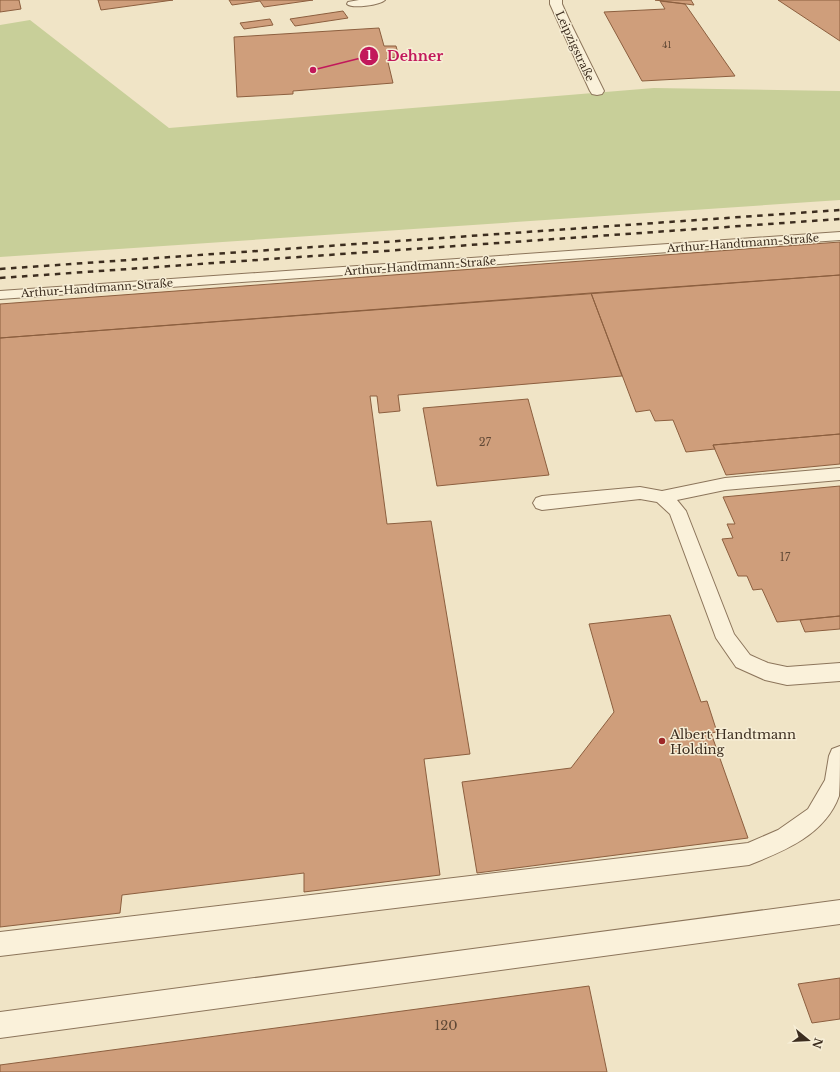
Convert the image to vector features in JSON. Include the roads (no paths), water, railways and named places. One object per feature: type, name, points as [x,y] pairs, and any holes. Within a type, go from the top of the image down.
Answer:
[{"type":"street","name":"Leipzigstraße","points":[[556,0],[556,4],[565,24],[597,91]]},
{"type":"lane","points":[[352,4],[380,0]]},
{"type":"lane","name":"Arthur-Handtmann-Straße","points":[[0,295],[840,236]]},
{"type":"lane","points":[[542,503],[640,493],[662,497],[725,484],[840,474]]},
{"type":"lane","points":[[662,497],[677,511],[726,638],[743,660],[765,671],[787,676],[840,672]]},
{"type":"lane","points":[[0,944],[749,854],[786,838],[816,816],[835,783],[840,756]]},
{"type":"lane","points":[[0,1025],[840,912]]},
{"type":"railway","points":[[0,269],[840,210]]},
{"type":"railway","points":[[0,278],[840,219]]},
{"type":"place","name":"Dehner","points":[[313,70]]},
{"type":"place","name":"Albert Handtmann Holding","points":[[662,741]]}]
